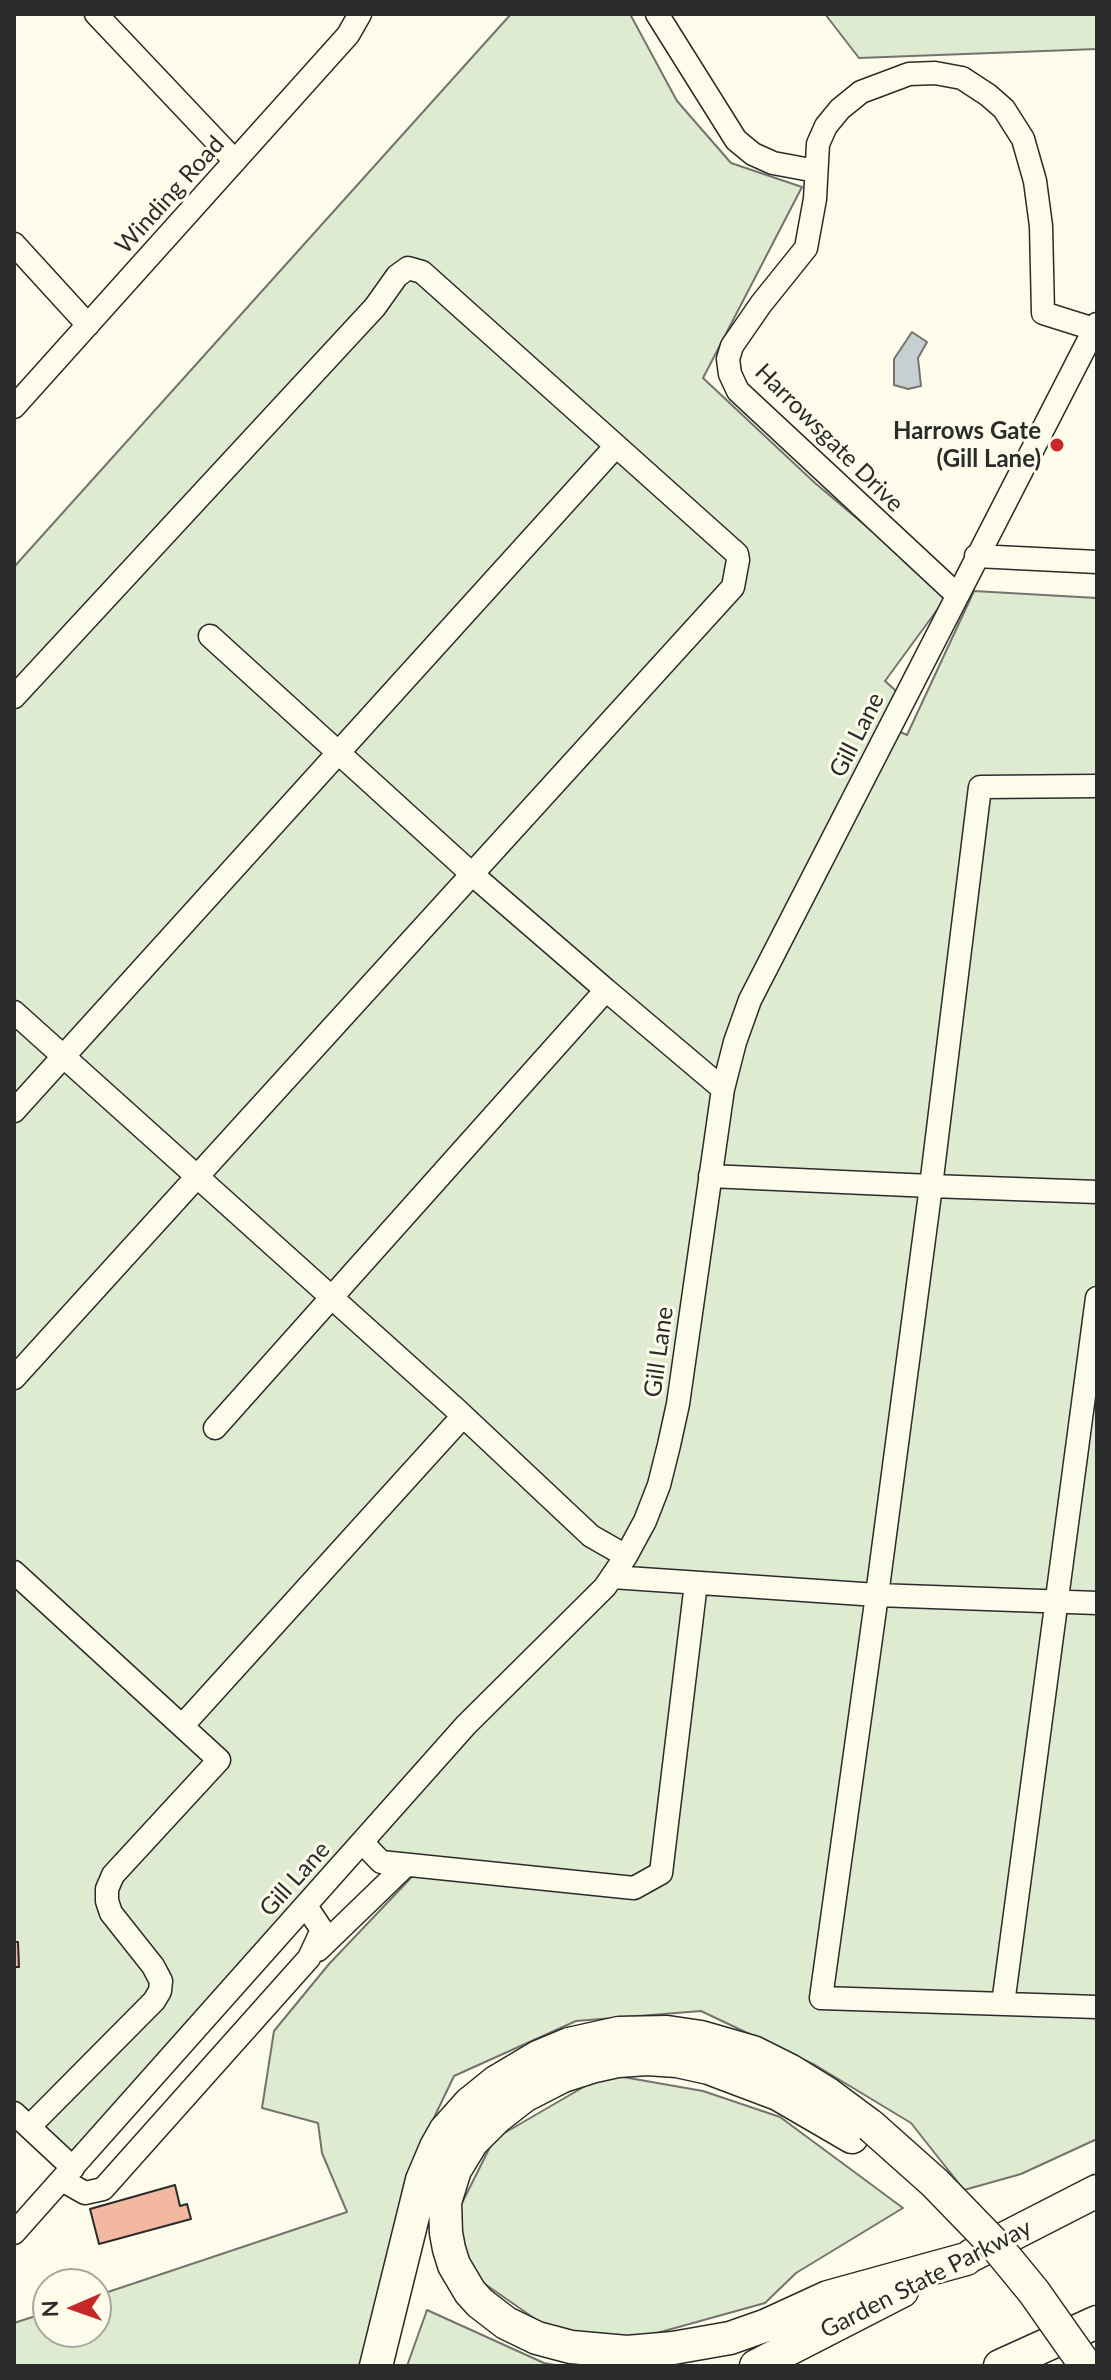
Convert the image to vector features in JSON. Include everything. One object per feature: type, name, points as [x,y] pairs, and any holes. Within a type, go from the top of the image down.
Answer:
[{"type":"highway","points":[[376,2366],[422,2180],[445,2131],[470,2103],[510,2072],[538,2057],[569,2044],[619,2033],[659,2031],[701,2037],[753,2052],[789,2070],[957,2204],[997,2247],[1051,2315],[1086,2366]]},
{"type":"highway","points":[[966,2259],[828,2297],[730,2338],[627,2352],[563,2345],[537,2338],[506,2323],[470,2292],[454,2265],[449,2249],[445,2202],[455,2170],[472,2142],[524,2096],[563,2076],[618,2061],[647,2059],[709,2068],[862,2131],[1016,2302],[1063,2366]]},
{"type":"highway","name":"Garden State Parkway","points":[[756,2366],[1097,2191]]},
{"type":"highway","points":[[1000,2366],[1097,2322]]},
{"type":"street","points":[[96,14],[235,161]]},
{"type":"street","name":"Winding Road","points":[[14,407],[348,35],[360,14]]},
{"type":"street","points":[[657,14],[736,140],[753,154],[773,163],[816,171]]},
{"type":"street","name":"Harrowsgate Drive","points":[[956,594],[738,391],[730,374],[728,359],[732,346],[806,248],[815,199],[818,144],[826,126],[840,109],[861,92],[909,74],[935,73],[962,78],[1004,109],[1023,139],[1035,181],[1041,226],[1043,313],[1096,328]]},
{"type":"street","points":[[14,244],[88,325]]},
{"type":"street","points":[[14,697],[375,307],[397,276],[408,268],[422,272],[737,554],[737,575],[733,587],[14,1378]]},
{"type":"street","name":"Gill Lane","points":[[14,2233],[466,1725],[580,1616],[626,1556],[645,1521],[659,1485],[669,1445],[678,1404],[723,1089],[750,1000],[956,594],[1096,328]]},
{"type":"street","points":[[14,1111],[616,446]]},
{"type":"street","points":[[976,556],[1097,562]]},
{"type":"street","points":[[210,636],[473,875],[723,1089]]},
{"type":"street","points":[[1097,786],[980,787],[931,1186],[821,1998],[1097,2007]]},
{"type":"street","points":[[215,1428],[606,990]]},
{"type":"street","points":[[14,1012],[463,1416],[591,1536],[626,1556]]},
{"type":"street","points":[[710,1176],[1097,1192]]},
{"type":"street","points":[[1003,2004],[1097,1298]]},
{"type":"street","points":[[183,1725],[463,1416]]},
{"type":"street","points":[[14,1572],[219,1760],[113,1875],[107,1889],[107,1901],[116,1922],[153,1966],[161,1981],[160,1991],[154,2001],[22,2120],[85,2193],[103,2189],[309,1958],[406,1865]]},
{"type":"street","points":[[612,1577],[877,1595],[1097,1603]]},
{"type":"street","points":[[362,1842],[381,1862],[406,1865],[634,1888],[661,1873],[696,1583]]},
{"type":"street","points":[[306,1906],[322,1930],[309,1958]]},
{"type":"green space","points":[[511,14],[630,14],[677,101],[731,163],[802,187],[703,378],[815,483],[948,595],[885,681],[905,699],[894,729],[907,735],[974,591],[1097,598],[1097,2139],[1021,2174],[964,2190],[911,2123],[815,2065],[701,2011],[576,2021],[454,2076],[407,2174],[364,2366],[14,2366],[14,2323],[32,2317],[32,2348],[112,2348],[112,2291],[347,2212],[322,2153],[318,2123],[262,2108],[274,2031],[329,1964],[426,1862],[355,1854],[73,2168],[14,2115],[14,567]]},
{"type":"green space","points":[[825,14],[1097,14],[1097,49],[859,58]]},
{"type":"green space","points":[[606,2074],[703,2091],[780,2117],[903,2208],[796,2273],[765,2303],[639,2338],[554,2332],[469,2273],[457,2213],[494,2139]]},
{"type":"green space","points":[[427,2310],[544,2363],[560,2366],[407,2366]]},
{"type":"shaded area","points":[[912,332],[927,342],[918,358],[921,386],[908,389],[894,385],[894,359]]},
{"type":"building","points":[[14,1942],[18,1942],[19,1967],[14,1967]]},
{"type":"building","points":[[175,2185],[180,2206],[187,2204],[191,2219],[99,2244],[90,2209]]},
{"type":"place","name":"Harrows Gate (Gill Lane)","points":[[1057,445]]}]
